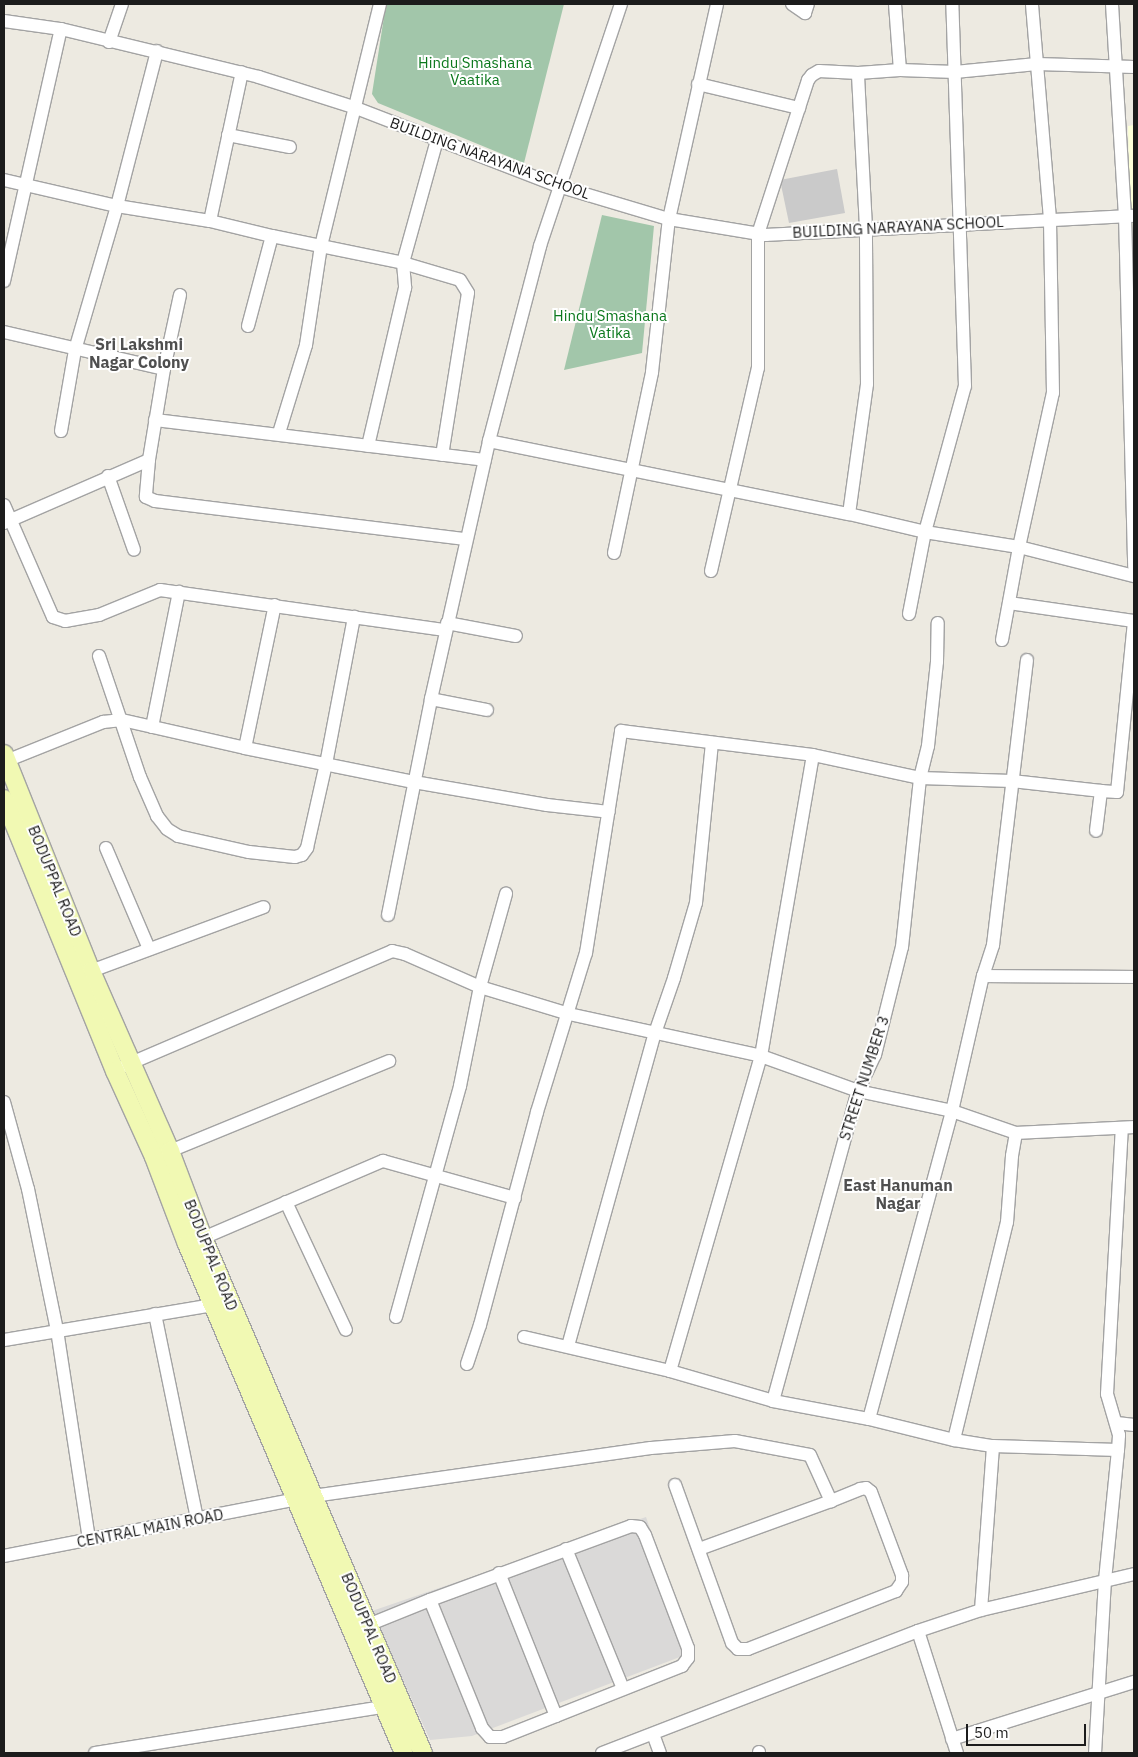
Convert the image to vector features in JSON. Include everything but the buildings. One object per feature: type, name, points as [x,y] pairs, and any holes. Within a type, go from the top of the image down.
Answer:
[{"type":"street","points":[[109,42],[122,4]]},
{"type":"street","points":[[280,433],[306,345],[321,246],[380,4]]},
{"type":"street","points":[[388,915],[430,699],[489,441],[528,291],[558,186],[620,4]]},
{"type":"street","points":[[614,553],[652,372],[669,219],[717,4]]},
{"type":"street","points":[[792,4],[805,13],[808,4]]},
{"type":"street","points":[[894,4],[900,70]]},
{"type":"street","points":[[909,614],[925,532],[965,386],[952,4]]},
{"type":"street","points":[[1002,640],[1018,547],[1053,393],[1050,219],[1032,4]]},
{"type":"street","points":[[1112,4],[1129,215],[1134,567]]},
{"type":"street","name":"BUILDING NARAYANA SCHOOL","points":[[4,22],[61,29],[109,42],[157,51],[242,72],[356,108],[558,186],[669,219],[766,235],[1129,215]]},
{"type":"street","points":[[4,281],[61,29]]},
{"type":"street","points":[[61,431],[75,350],[117,206],[157,51]]},
{"type":"street","points":[[711,572],[758,368],[758,234],[808,80],[819,71],[858,73],[900,70],[955,72],[1037,64],[1116,68],[1134,67]]},
{"type":"street","points":[[210,221],[242,72]]},
{"type":"street","points":[[849,514],[867,384],[866,228],[858,73]]},
{"type":"street","points":[[698,84],[799,108]]},
{"type":"street","points":[[228,135],[290,147]]},
{"type":"street","points":[[368,446],[405,288],[403,263],[437,140]]},
{"type":"street","points":[[4,180],[117,206],[210,221],[403,263],[460,280],[468,293],[442,455]]},
{"type":"street","points":[[248,326],[272,236]]},
{"type":"street","points":[[180,295],[155,420],[146,497],[155,501],[466,539]]},
{"type":"street","points":[[4,332],[75,350],[164,369]]},
{"type":"street","points":[[155,420],[280,433],[485,460]]},
{"type":"street","points":[[489,441],[849,514],[925,532],[1018,547],[1134,576]]},
{"type":"street","points":[[6,522],[108,476],[149,460]]},
{"type":"street","points":[[108,476],[134,550]]},
{"type":"street","points":[[4,505],[6,522],[53,617],[64,621],[99,615],[160,590],[354,617],[516,636]]},
{"type":"street","points":[[152,727],[179,592]]},
{"type":"street","points":[[467,1364],[538,1112],[586,953],[622,731],[813,755],[920,778],[1012,781],[1117,792],[1134,621],[1009,603]]},
{"type":"street","points":[[245,748],[275,605]]},
{"type":"street","points":[[99,656],[140,777],[157,816],[167,829],[178,836],[249,852],[295,857],[302,855],[307,848],[326,764],[354,617]]},
{"type":"street","name":"STREET NUMBER 3","points":[[773,1401],[858,1091],[875,1055],[902,947],[920,778],[928,746],[937,662],[938,624]]},
{"type":"street","points":[[869,1419],[952,1111],[983,976],[993,945],[1027,660]]},
{"type":"street","points":[[430,699],[487,710]]},
{"type":"street","points":[[5,757],[103,722],[122,720],[245,748],[414,782],[547,805],[609,812]]},
{"type":"street","points":[[568,1346],[655,1033],[674,978],[696,903],[712,743]]},
{"type":"street","points":[[670,1371],[762,1056],[813,755]]},
{"type":"street","name":"BODUPPAL ROAD","points":[[5,757],[91,971],[154,1157],[213,1305],[305,1498],[368,1624],[423,1753]]},
{"type":"street","points":[[1096,831],[1101,790]]},
{"type":"street","name":"BODUPPAL ROAD","points":[[4,799],[122,1067],[170,1150],[305,1498],[383,1707],[404,1753]]},
{"type":"street","points":[[106,848],[149,949]]},
{"type":"street","points":[[396,1318],[434,1174],[460,1086],[480,987],[506,894]]},
{"type":"street","points":[[91,971],[264,907]]},
{"type":"street","points":[[122,1067],[392,951],[405,954],[480,987],[569,1014],[762,1056],[858,1091],[952,1111],[1016,1133],[1128,1127],[1107,1394],[1120,1435],[1105,1580],[1097,1692],[1095,1753]]},
{"type":"street","points":[[983,976],[1134,978]]},
{"type":"street","points":[[170,1150],[389,1061]]},
{"type":"street","points":[[4,1102],[28,1189],[57,1330],[89,1540]]},
{"type":"street","points":[[954,1440],[1007,1222],[1012,1156],[1016,1133]]},
{"type":"street","points":[[203,1238],[383,1161],[515,1198]]},
{"type":"street","points":[[286,1202],[346,1330]]},
{"type":"street","points":[[4,1340],[213,1305]]},
{"type":"street","points":[[155,1314],[197,1519]]},
{"type":"street","points":[[524,1336],[670,1371],[773,1401],[869,1419],[954,1440],[992,1446],[1118,1450]]},
{"type":"street","points":[[1117,1423],[1134,1425]]},
{"type":"street","name":"CENTRAL MAIN ROAD","points":[[4,1556],[305,1498],[642,1449],[735,1441],[810,1455],[831,1501]]},
{"type":"street","points":[[981,1610],[992,1446]]},
{"type":"street","points":[[675,1485],[732,1643],[738,1649],[748,1649],[896,1591],[902,1582],[902,1575],[871,1492],[866,1488],[699,1549]]},
{"type":"street","points":[[368,1624],[430,1600],[500,1573],[631,1526],[640,1527],[645,1535],[688,1648],[688,1658],[682,1666],[503,1737],[490,1738],[482,1728],[430,1600]]},
{"type":"street","points":[[566,1549],[622,1689]]},
{"type":"street","points":[[500,1573],[556,1716]]},
{"type":"street","points":[[602,1753],[918,1631],[981,1610],[1134,1574]]},
{"type":"street","points":[[918,1631],[957,1753]]},
{"type":"street","points":[[952,1738],[1134,1682]]},
{"type":"street","points":[[95,1753],[383,1707]]},
{"type":"street","points":[[653,1734],[660,1753]]},
{"type":"shaded area","points":[[1134,125],[1134,296],[1132,296],[1128,126]]},
{"type":"shaded area","points":[[837,169],[845,213],[789,223],[780,180]]},
{"type":"shaded area","points":[[646,1517],[693,1652],[472,1736],[430,1740],[372,1611]]},
{"type":"green space","name":"Hindu Smashana Vaatika","points":[[386,4],[564,4],[524,163],[378,103],[372,94]]},
{"type":"green space","name":"Hindu Smashana Vatika","points":[[602,215],[654,226],[642,353],[564,370]]},
{"type":"district","name":"Sri Lakshmi Nagar Colony","points":[[139,353]]},
{"type":"district","name":"East Hanuman Nagar","points":[[898,1194]]}]
